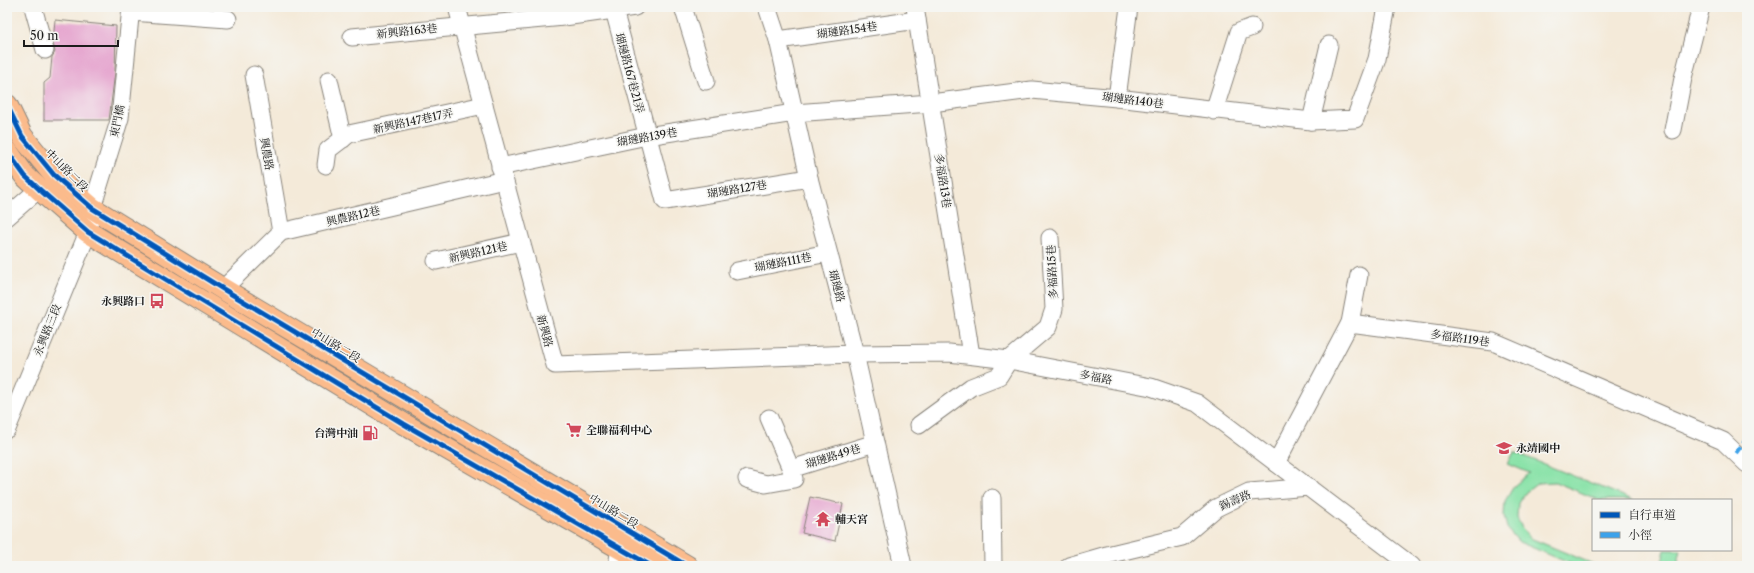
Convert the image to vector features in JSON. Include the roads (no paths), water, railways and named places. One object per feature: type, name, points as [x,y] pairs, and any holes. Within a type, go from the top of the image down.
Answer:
[{"type":"main road","name":"中山路二段","points":[[7,105],[22,136],[54,175],[92,208],[222,289],[622,549],[687,566]]},
{"type":"main road","name":"中山路二段","points":[[7,151],[25,176],[88,232],[404,424],[651,566]]},
{"type":"street","points":[[33,7],[45,50]]},
{"type":"street","name":"新興路","points":[[457,7],[555,365],[855,354]]},
{"type":"street","name":"新興路163巷","points":[[352,37],[562,12],[614,10],[635,7]]},
{"type":"street","points":[[683,7],[706,81]]},
{"type":"street","name":"瑚璉路","points":[[767,7],[778,40],[809,178],[855,354],[903,566]]},
{"type":"street","points":[[1116,98],[1129,7]]},
{"type":"street","name":"瑚璉路140巷","points":[[794,113],[931,103],[1032,90],[1116,98],[1214,111],[1311,121],[1355,119],[1377,59],[1387,7]]},
{"type":"street","points":[[1673,130],[1683,78],[1701,7]]},
{"type":"street","points":[[131,9],[228,19]]},
{"type":"street","name":"東門橋","points":[[88,232],[92,208],[120,118],[131,9]]},
{"type":"street","name":"瑚璉路167巷21弄","points":[[614,10],[665,201]]},
{"type":"street","name":"瑚璉路154巷","points":[[778,40],[916,14]]},
{"type":"street","name":"多福路13巷","points":[[916,14],[970,355]]},
{"type":"street","points":[[1214,111],[1238,32],[1252,27]]},
{"type":"street","points":[[1311,121],[1329,46]]},
{"type":"street","name":"興農路","points":[[254,76],[281,232]]},
{"type":"street","points":[[329,80],[343,139]]},
{"type":"street","name":"新興路147巷17弄","points":[[326,166],[328,150],[349,134],[484,105]]},
{"type":"street","name":"瑚璉路139巷","points":[[502,173],[647,136],[794,113]]},
{"type":"street","name":"興農路12巷","points":[[281,232],[502,173]]},
{"type":"street","name":"瑚璉路127巷","points":[[665,201],[809,178]]},
{"type":"street","points":[[7,217],[39,190]]},
{"type":"street","name":"永興路三段","points":[[7,429],[88,232]]},
{"type":"street","points":[[222,289],[281,232]]},
{"type":"street","name":"多福路15巷","points":[[919,425],[971,387],[998,376],[1009,360],[1048,327],[1054,309],[1050,238]]},
{"type":"street","name":"新興路121巷","points":[[436,262],[521,242]]},
{"type":"street","name":"瑚璉路111巷","points":[[737,271],[828,253]]},
{"type":"street","points":[[1276,463],[1350,323],[1359,275]]},
{"type":"street","name":"多福路119巷","points":[[1350,323],[1493,342],[1723,441],[1747,464]]},
{"type":"street","name":"多福路","points":[[855,354],[950,353],[970,355],[1009,360],[1151,387],[1198,403],[1276,463],[1309,486]]},
{"type":"street","name":"瑚璉路49巷","points":[[747,479],[766,484],[794,479],[769,418]]},
{"type":"street","name":"瑚璉路49巷","points":[[791,469],[875,443]]},
{"type":"street","points":[[1309,486],[1412,566]]},
{"type":"street","name":"錫壽路","points":[[1068,566],[1115,559],[1182,537],[1216,508],[1250,492],[1309,486]]},
{"type":"street","points":[[992,498],[993,566]]},
{"type":"place","name":"永興路口","points":[[157,301]]},
{"type":"place","name":"全聯福利中心","points":[[574,430]]},
{"type":"place","name":"台灣中油","points":[[370,433]]},
{"type":"place","name":"永靖國中","points":[[1504,448]]},
{"type":"place","name":"輔天宮","points":[[823,519]]}]
